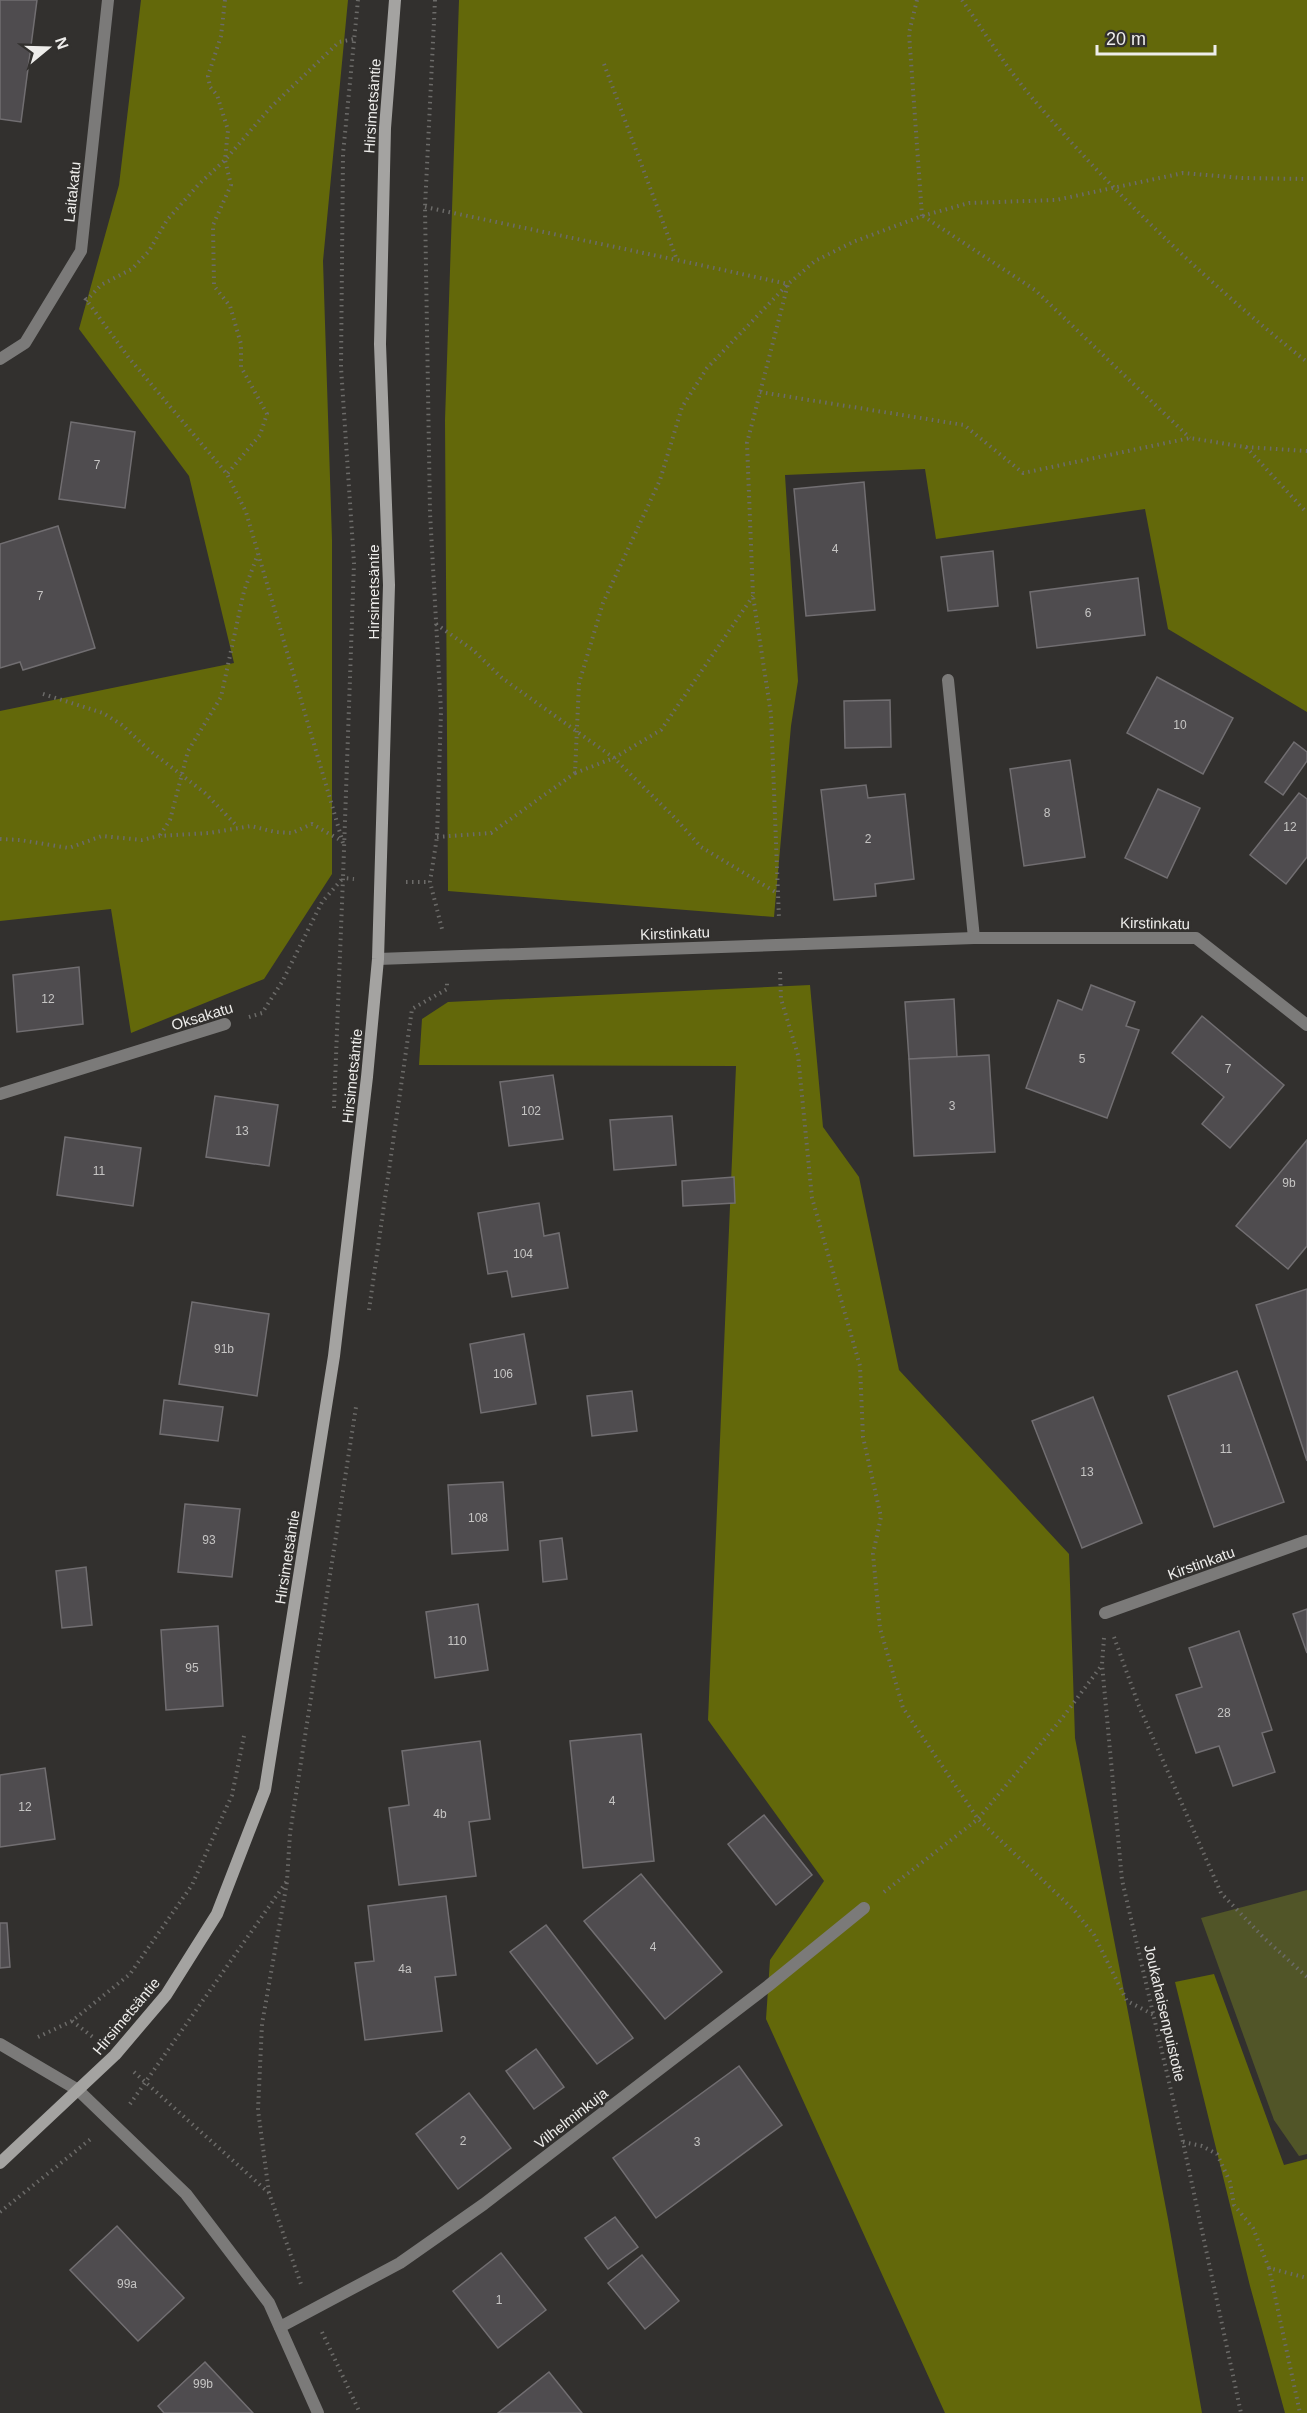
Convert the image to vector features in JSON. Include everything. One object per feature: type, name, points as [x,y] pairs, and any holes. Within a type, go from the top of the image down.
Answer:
[{"type":"street","name":"Laitakatu","points":[[0,359],[25,343],[81,251],[108,0]]},
{"type":"street","name":"Hirsimetsäntie","points":[[0,2163],[116,2055],[166,1995],[217,1914],[265,1790],[333,1356],[366,1088],[378,959],[389,585],[380,333],[385,128],[395,0]]},
{"type":"street","points":[[948,680],[974,938]]},
{"type":"street","name":"Kirstinkatu","points":[[378,959],[974,938],[1196,938],[1307,1025]]},
{"type":"street","name":"Oksakatu","points":[[0,1094],[225,1024]]},
{"type":"street","name":"Kirstinkatu","points":[[1105,1613],[1307,1540]]},
{"type":"street","name":"Vilhelminkuja","points":[[280,2327],[400,2263],[484,2204],[768,1986],[864,1908]]},
{"type":"street","points":[[5,2047],[78,2090],[186,2194],[269,2303],[318,2413]]},
{"type":"path","points":[[225,0],[220,36],[208,76],[210,87],[217,95],[228,130],[225,160],[231,185],[213,225],[214,286],[230,306],[241,344],[241,367],[267,414],[260,435],[227,474]]},
{"type":"path","points":[[334,1115],[354,563],[341,367],[343,154],[358,0]]},
{"type":"path","points":[[917,0],[909,33],[922,216]]},
{"type":"path","points":[[962,0],[1032,99],[1114,187],[1248,314],[1307,362]]},
{"type":"path","points":[[86,301],[101,285],[132,269],[149,251],[167,220],[198,185],[225,160],[271,107],[339,42],[354,39]]},
{"type":"path","points":[[575,773],[579,683],[603,603],[660,480],[682,407],[707,368],[788,284],[815,261],[853,242],[922,216],[969,203],[1056,200],[1183,173],[1243,178],[1307,179]]},
{"type":"path","points":[[425,207],[677,260]]},
{"type":"path","points":[[922,216],[1035,290],[1190,438]]},
{"type":"path","points":[[74,263],[86,301],[129,358],[227,474],[246,512],[344,847]]},
{"type":"path","points":[[760,392],[964,425],[1023,473],[1190,438],[1245,447],[1307,451]]},
{"type":"path","points":[[1245,447],[1307,513]]},
{"type":"path","points":[[159,836],[170,820],[188,751],[221,697],[244,591],[258,554]]},
{"type":"path","points":[[437,837],[491,833],[575,773],[614,758],[661,729],[753,596]]},
{"type":"path","points":[[436,623],[473,650],[502,678],[614,758],[701,847],[778,894]]},
{"type":"path","points":[[43,694],[103,713],[122,725],[148,750],[205,792],[239,827]]},
{"type":"path","points":[[0,839],[69,848],[102,836],[142,840],[159,836],[210,833],[251,826],[275,832],[292,833],[312,824],[342,842]]},
{"type":"path","points":[[343,878],[430,882]]},
{"type":"path","name":"Oksakatu","points":[[225,1024],[262,1013],[282,982],[322,902],[343,878]]},
{"type":"path","points":[[1105,1613],[1139,1706],[1221,1893],[1264,1938],[1307,1977]]},
{"type":"path","name":"Joukahaisenpuistotie","points":[[1105,1613],[1102,1664],[1122,1880],[1183,2142],[1241,2413]]},
{"type":"path","points":[[864,1908],[978,1819],[1063,1717],[1102,1664]]},
{"type":"path","points":[[5,2047],[72,2021],[129,1974],[192,1885],[232,1795],[246,1726]]},
{"type":"path","points":[[978,1819],[1074,1910],[1094,1935],[1127,2001],[1154,2014]]},
{"type":"path","points":[[287,1881],[262,2024],[258,2110],[269,2193],[301,2286],[360,2413]]},
{"type":"path","points":[[72,2021],[116,2055],[269,2193]]},
{"type":"path","points":[[1183,2142],[1202,2146],[1217,2154],[1230,2182],[1234,2205],[1253,2228],[1269,2268],[1300,2413]]},
{"type":"path","points":[[1269,2268],[1307,2278]]},
{"type":"green space","points":[[1307,1890],[1307,2154],[1299,2156],[1274,2120],[1201,1918]]},
{"type":"shaded area","points":[[141,0],[348,0],[323,261],[332,540],[332,874],[264,979],[131,1033],[111,909],[0,921],[0,711],[234,663],[189,476],[79,329],[119,185]]},
{"type":"shaded area","points":[[459,0],[1307,0],[1307,712],[1168,629],[1145,509],[936,539],[925,469],[785,475],[798,681],[791,726],[774,917],[448,891],[445,420]]},
{"type":"shaded area","points":[[810,985],[823,1127],[859,1177],[899,1370],[1069,1554],[1075,1738],[1168,2219],[1202,2413],[945,2413],[766,2019],[770,1960],[824,1881],[708,1720],[736,1066],[419,1065],[422,1019],[448,1002]]},
{"type":"shaded area","points":[[1214,1974],[1284,2165],[1307,2159],[1307,2413],[1285,2413],[1250,2286],[1175,1982]]},
{"type":"building","points":[[0,0],[37,0],[21,122],[0,119]]},
{"type":"building","points":[[71,422],[135,432],[125,508],[59,499]]},
{"type":"building","points":[[864,482],[875,610],[806,616],[794,489]]},
{"type":"building","points":[[58,526],[95,648],[23,670],[20,662],[0,668],[0,544]]},
{"type":"building","points":[[993,551],[998,606],[948,611],[941,557]]},
{"type":"building","points":[[1138,578],[1145,635],[1037,648],[1030,592]]},
{"type":"building","points":[[1157,677],[1233,718],[1203,774],[1127,733]]},
{"type":"building","points":[[890,700],[891,747],[845,748],[844,701]]},
{"type":"building","points":[[1294,742],[1307,752],[1307,761],[1283,795],[1265,782]]},
{"type":"building","points":[[1070,760],[1085,857],[1024,866],[1010,769]]},
{"type":"building","points":[[866,785],[868,798],[905,794],[914,879],[875,884],[876,896],[834,900],[821,790]]},
{"type":"building","points":[[1158,789],[1200,808],[1167,878],[1125,858]]},
{"type":"building","points":[[1299,793],[1307,799],[1307,857],[1286,884],[1250,855]]},
{"type":"building","points":[[79,967],[83,1024],[17,1032],[13,975]]},
{"type":"building","points":[[1091,985],[1135,1002],[1126,1026],[1139,1030],[1107,1118],[1026,1088],[1058,1000],[1082,1010]]},
{"type":"building","points":[[954,999],[957,1057],[909,1059],[905,1002]]},
{"type":"building","points":[[1202,1016],[1284,1085],[1230,1148],[1202,1124],[1224,1097],[1172,1053]]},
{"type":"building","points":[[989,1055],[995,1152],[914,1156],[909,1059]]},
{"type":"building","points":[[553,1075],[563,1139],[509,1146],[500,1082]]},
{"type":"building","points":[[215,1096],[278,1105],[269,1166],[206,1157]]},
{"type":"building","points":[[672,1116],[676,1165],[614,1170],[610,1120]]},
{"type":"building","points":[[65,1137],[141,1148],[133,1206],[57,1195]]},
{"type":"building","points":[[1307,1140],[1307,1246],[1288,1269],[1236,1226]]},
{"type":"building","points":[[734,1177],[735,1203],[683,1206],[682,1181]]},
{"type":"building","points":[[539,1203],[544,1236],[559,1233],[568,1288],[512,1297],[507,1271],[488,1274],[478,1213]]},
{"type":"building","points":[[1307,1289],[1307,1461],[1256,1305]]},
{"type":"building","points":[[192,1302],[269,1314],[257,1396],[179,1384]]},
{"type":"building","points":[[524,1334],[536,1404],[481,1413],[470,1344]]},
{"type":"building","points":[[1237,1371],[1284,1502],[1214,1527],[1168,1396]]},
{"type":"building","points":[[632,1391],[637,1431],[592,1436],[587,1396]]},
{"type":"building","points":[[1093,1397],[1142,1523],[1082,1548],[1032,1421]]},
{"type":"building","points":[[164,1400],[223,1407],[218,1441],[160,1434]]},
{"type":"building","points":[[503,1482],[508,1550],[452,1554],[448,1485]]},
{"type":"building","points":[[185,1504],[240,1509],[232,1577],[178,1572]]},
{"type":"building","points":[[562,1538],[567,1579],[543,1582],[540,1541]]},
{"type":"building","points":[[86,1567],[92,1625],[62,1628],[56,1571]]},
{"type":"building","points":[[478,1604],[488,1670],[435,1678],[426,1612]]},
{"type":"building","points":[[1307,1609],[1307,1653],[1293,1614]]},
{"type":"building","points":[[218,1626],[223,1706],[166,1710],[161,1630]]},
{"type":"building","points":[[1239,1631],[1272,1730],[1262,1733],[1275,1772],[1233,1786],[1219,1746],[1196,1753],[1176,1695],[1202,1687],[1189,1648]]},
{"type":"building","points":[[641,1734],[654,1861],[583,1868],[570,1741]]},
{"type":"building","points":[[480,1741],[490,1819],[469,1822],[476,1876],[399,1885],[389,1808],[409,1805],[402,1751]]},
{"type":"building","points":[[45,1768],[55,1839],[0,1847],[0,1775]]},
{"type":"building","points":[[764,1815],[812,1875],[776,1905],[728,1844]]},
{"type":"building","points":[[641,1874],[722,1972],[665,2019],[584,1921]]},
{"type":"building","points":[[446,1896],[456,1975],[435,1977],[442,2031],[365,2040],[355,1963],[374,1961],[368,1906]]},
{"type":"building","points":[[0,1923],[7,1923],[10,1967],[0,1968]]},
{"type":"building","points":[[546,1925],[633,2038],[597,2064],[510,1952]]},
{"type":"building","points":[[536,2049],[564,2087],[534,2109],[506,2071]]},
{"type":"building","points":[[739,2066],[782,2125],[656,2218],[613,2158]]},
{"type":"building","points":[[469,2093],[511,2148],[458,2189],[416,2134]]},
{"type":"building","points":[[615,2217],[638,2247],[608,2269],[585,2238]]},
{"type":"building","points":[[117,2226],[184,2298],[138,2341],[70,2270]]},
{"type":"building","points":[[501,2253],[546,2310],[498,2348],[453,2291]]},
{"type":"building","points":[[642,2255],[679,2301],[645,2329],[608,2283]]},
{"type":"building","points":[[205,2362],[253,2413],[164,2413],[158,2406]]},
{"type":"building","points":[[549,2372],[582,2413],[498,2413]]}]
